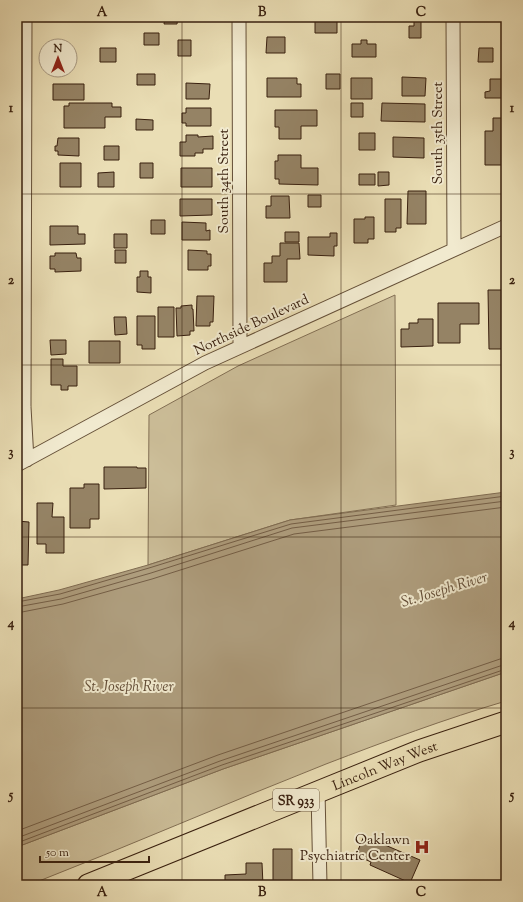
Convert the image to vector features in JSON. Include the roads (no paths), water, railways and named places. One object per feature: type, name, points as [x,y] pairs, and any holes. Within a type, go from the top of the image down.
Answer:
[{"type":"main road","name":"Lincoln Way West","points":[[88,885],[115,879],[318,791],[418,751],[506,722]]},
{"type":"street","points":[[22,462],[24,407],[24,17]]},
{"type":"street","name":"South 34th Street","points":[[239,17],[240,346]]},
{"type":"street","name":"South 35th Street","points":[[453,17],[454,249]]},
{"type":"street","name":"Northside Boulevard","points":[[22,462],[205,363],[506,226]]},
{"type":"street","points":[[318,791],[320,885]]},
{"type":"water","name":"St. Joseph River","points":[[506,492],[506,672],[223,769],[17,847],[17,599],[59,590],[148,565],[290,520]]},
{"type":"place","name":"Oaklawn Psychiatric Center","points":[[422,847]]}]
